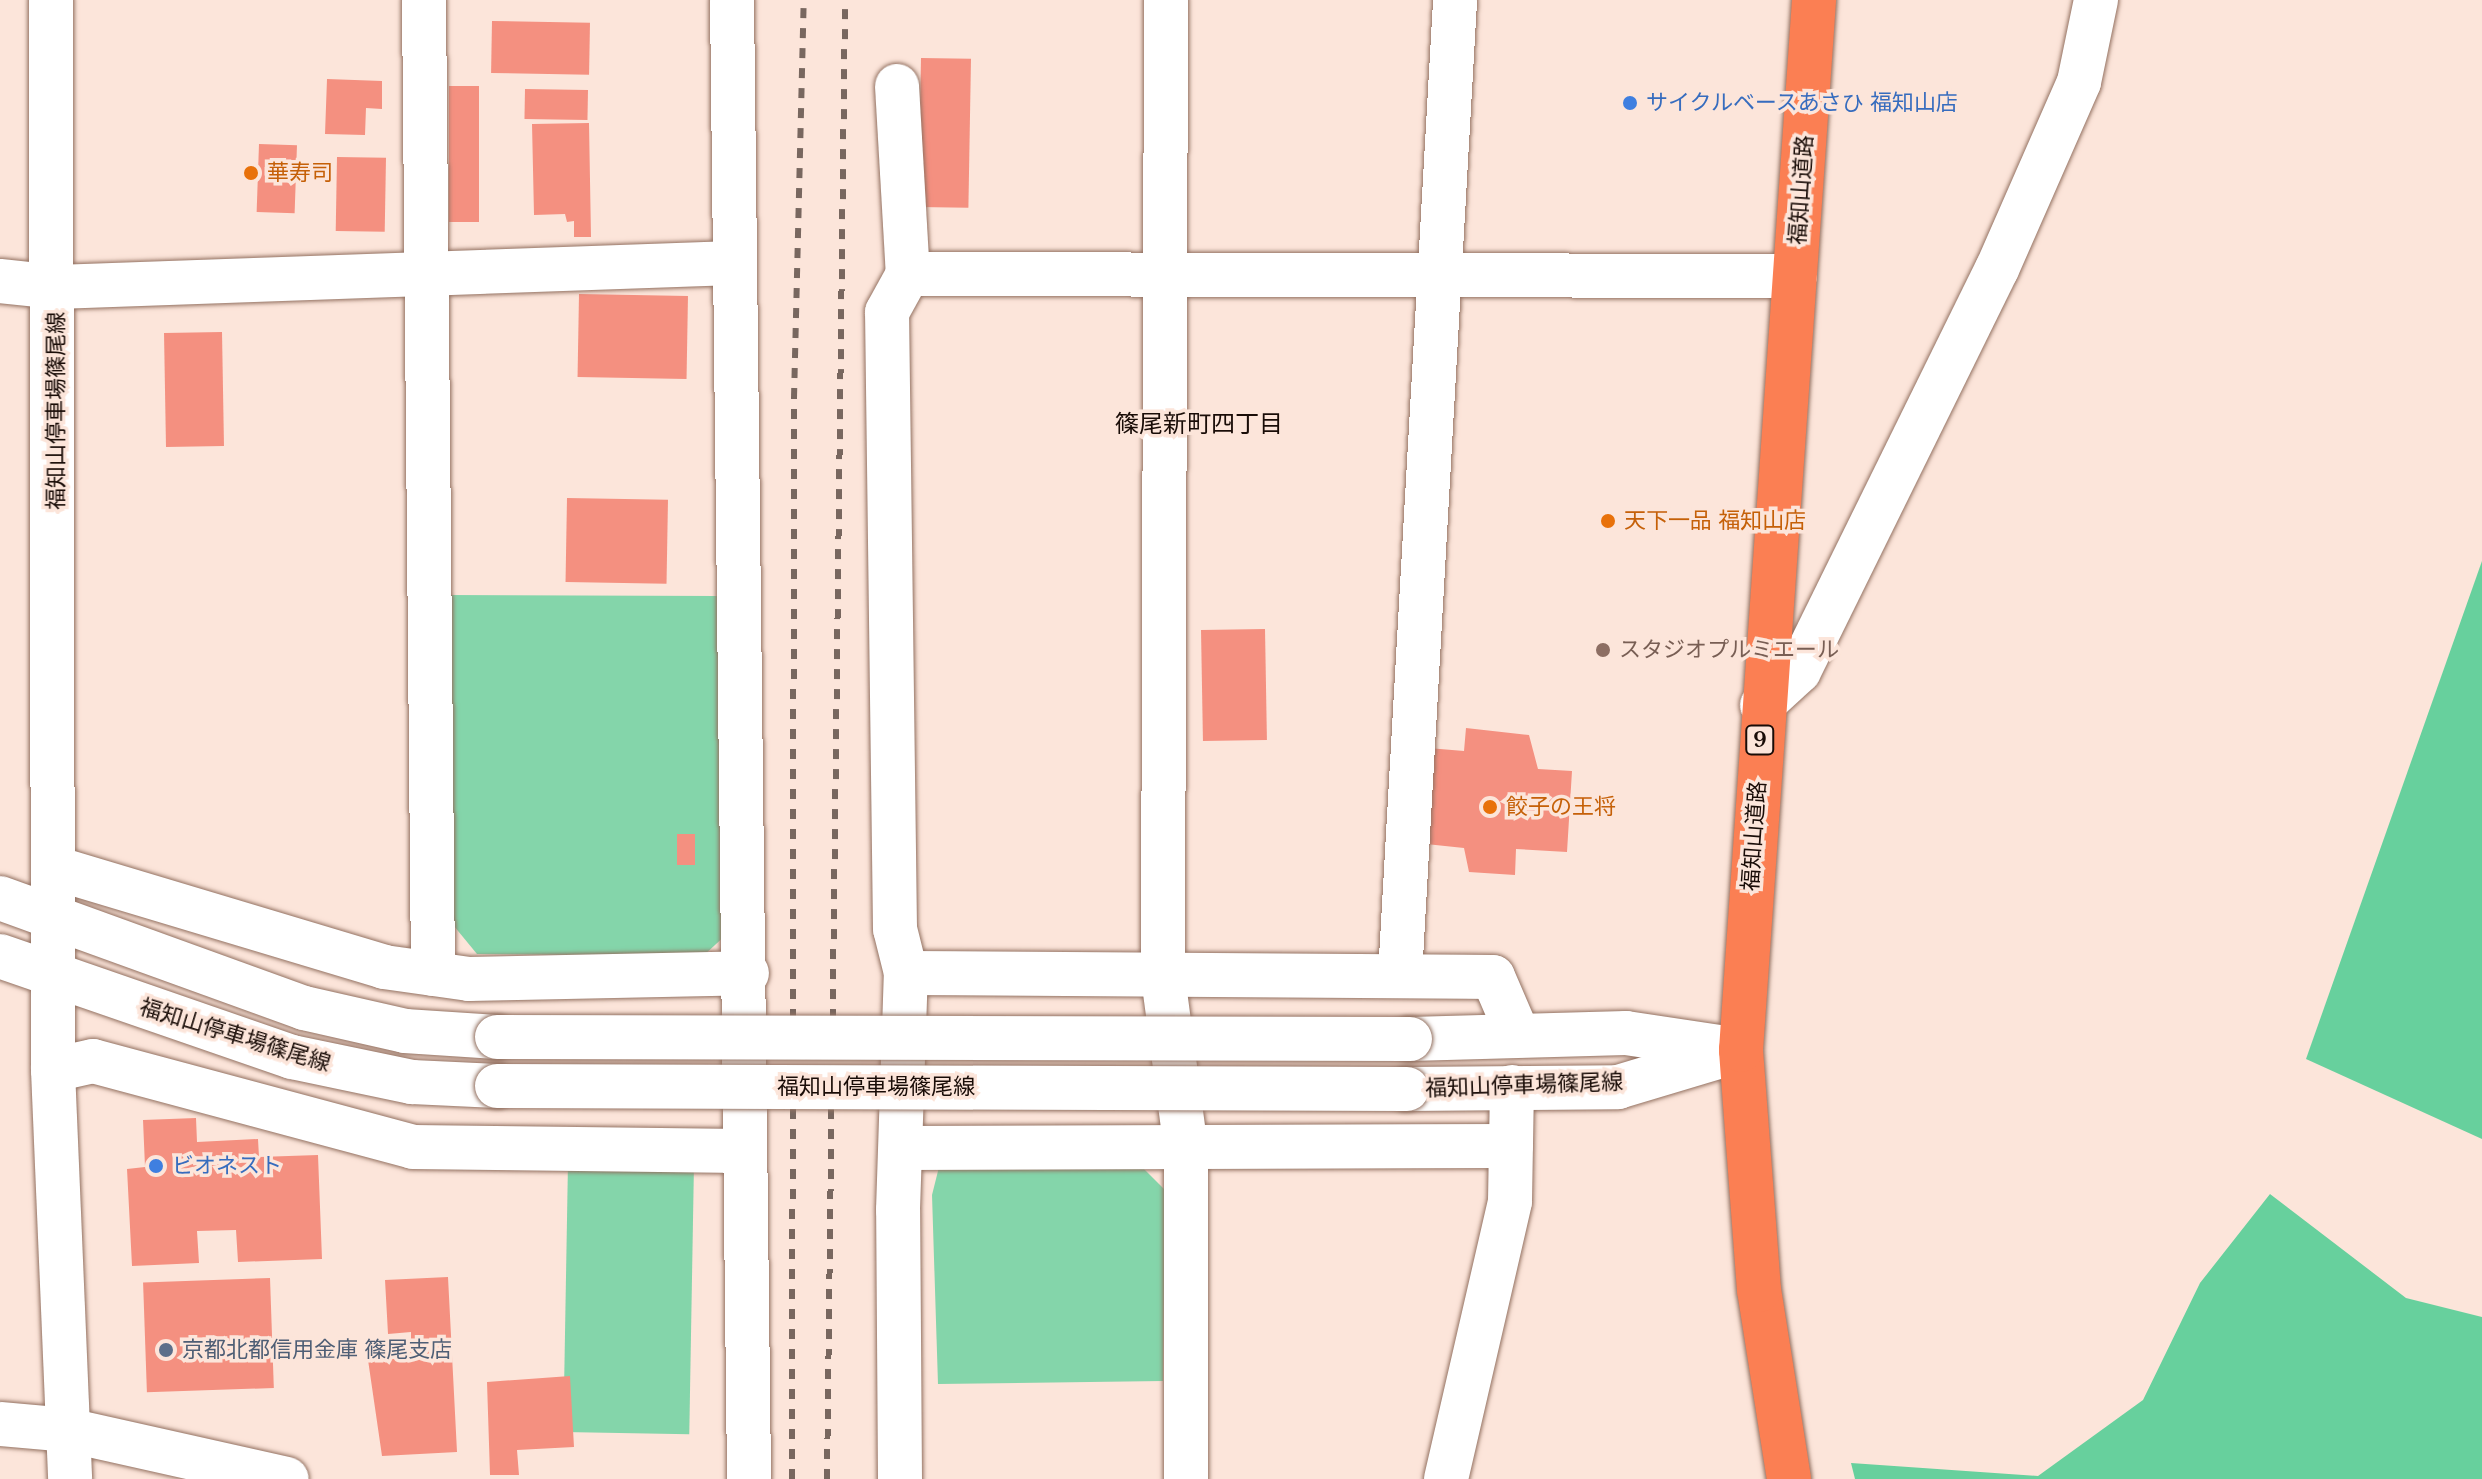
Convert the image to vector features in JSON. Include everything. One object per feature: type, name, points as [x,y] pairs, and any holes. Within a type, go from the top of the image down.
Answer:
[{"type":"highway","name":"福知山道路","points":[[1789,1479],[1759,1290],[1741,1050],[1762,705],[1814,0]]},
{"type":"street","name":"福知山停車場篠尾線","points":[[51,0],[56,287],[52,976],[292,1057],[412,1082],[497,1086],[1618,1087],[1741,1050]]},
{"type":"street","points":[[424,0],[433,974]]},
{"type":"street","points":[[732,0],[747,973],[742,1151],[749,1479]]},
{"type":"street","points":[[1166,0],[1163,977],[1186,1149],[1186,1479]]},
{"type":"street","points":[[1400,976],[1437,273],[1455,0]]},
{"type":"street","points":[[1762,705],[1799,671],[1997,269],[2079,82],[2096,0]]},
{"type":"street","points":[[897,86],[908,274],[887,312],[895,929],[906,973],[904,1148],[898,1210],[900,1479]]},
{"type":"street","points":[[0,281],[56,287],[428,270],[734,263]]},
{"type":"street","points":[[908,274],[1795,276]]},
{"type":"street","points":[[55,868],[384,967],[469,979],[747,973]]},
{"type":"street","points":[[0,898],[53,919]]},
{"type":"street","name":"福知山停車場篠尾線","points":[[53,919],[304,1008],[405,1031],[497,1037],[1410,1039],[1626,1033],[1741,1050]]},
{"type":"street","points":[[0,956],[52,976],[70,1479]]},
{"type":"street","points":[[906,973],[1493,977],[1518,1035]]},
{"type":"street","points":[[53,1070],[93,1061],[413,1147],[742,1151]]},
{"type":"street","points":[[1446,1479],[1510,1201],[1512,1087]]},
{"type":"street","points":[[904,1148],[1511,1146]]},
{"type":"street","points":[[0,1424],[68,1430],[287,1479]]},
{"type":"green space","points":[[2482,561],[2482,1139],[2306,1059]]},
{"type":"green space","points":[[447,595],[718,596],[727,934],[703,956],[477,954],[449,920]]},
{"type":"green space","points":[[568,1162],[694,1164],[689,1434],[563,1432]]},
{"type":"green space","points":[[1138,1163],[1165,1190],[1163,1381],[938,1384],[932,1195],[939,1167]]},
{"type":"green space","points":[[2270,1194],[2406,1298],[2482,1317],[2482,1479],[1855,1479],[1851,1463],[2038,1476],[2143,1400],[2200,1283]]},
{"type":"building","points":[[492,21],[590,23],[589,75],[491,73]]},
{"type":"building","points":[[921,58],[971,59],[968,208],[918,207]]},
{"type":"building","points":[[327,79],[382,81],[382,109],[366,108],[365,135],[325,134]]},
{"type":"building","points":[[449,86],[479,86],[479,222],[449,222]]},
{"type":"building","points":[[525,89],[588,90],[587,120],[524,119]]},
{"type":"building","points":[[589,123],[591,237],[574,237],[574,221],[567,222],[565,214],[534,215],[532,124]]},
{"type":"building","points":[[259,144],[297,145],[295,213],[257,212]]},
{"type":"building","points":[[337,157],[386,158],[385,232],[336,231]]},
{"type":"building","points":[[579,294],[688,296],[687,379],[578,377]]},
{"type":"building","points":[[222,332],[224,446],[166,447],[164,333]]},
{"type":"building","points":[[567,498],[668,500],[667,584],[566,582]]},
{"type":"building","points":[[1265,629],[1267,740],[1203,741],[1201,630]]},
{"type":"building","name":"餃子の王将","points":[[1466,728],[1529,735],[1538,769],[1572,771],[1567,852],[1516,849],[1515,875],[1469,872],[1464,848],[1407,842],[1416,747],[1464,751]]},
{"type":"building","points":[[677,834],[695,834],[695,865],[677,865]]},
{"type":"building","points":[[196,1118],[197,1142],[258,1139],[259,1157],[318,1155],[322,1259],[238,1262],[236,1230],[197,1231],[199,1263],[132,1266],[127,1169],[145,1167],[143,1120]]},
{"type":"building","points":[[448,1277],[457,1452],[382,1456],[367,1353],[411,1351],[411,1332],[388,1334],[385,1280]]},
{"type":"building","points":[[270,1278],[274,1388],[147,1392],[143,1282]]},
{"type":"building","points":[[570,1376],[574,1447],[517,1450],[519,1475],[490,1475],[487,1382]]},
{"type":"railway","points":[[792,1479],[794,398],[804,0]]},
{"type":"railway","points":[[827,1479],[845,0]]},
{"type":"place","name":"サイクルベースあさひ 福知山店","points":[[1630,103]]},
{"type":"place","name":"華寿司","points":[[251,173]]},
{"type":"place","name":"天下一品 福知山店","points":[[1608,521]]},
{"type":"place","name":"スタジオプルミエール","points":[[1603,650]]},
{"type":"place","name":"餃子の王将","points":[[1490,807]]},
{"type":"place","name":"ビオネスト","points":[[156,1166]]},
{"type":"place","name":"京都北都信用金庫 篠尾支店","points":[[166,1350]]},
{"type":"district","name":"篠尾新町四丁目","points":[[1199,424]]}]
